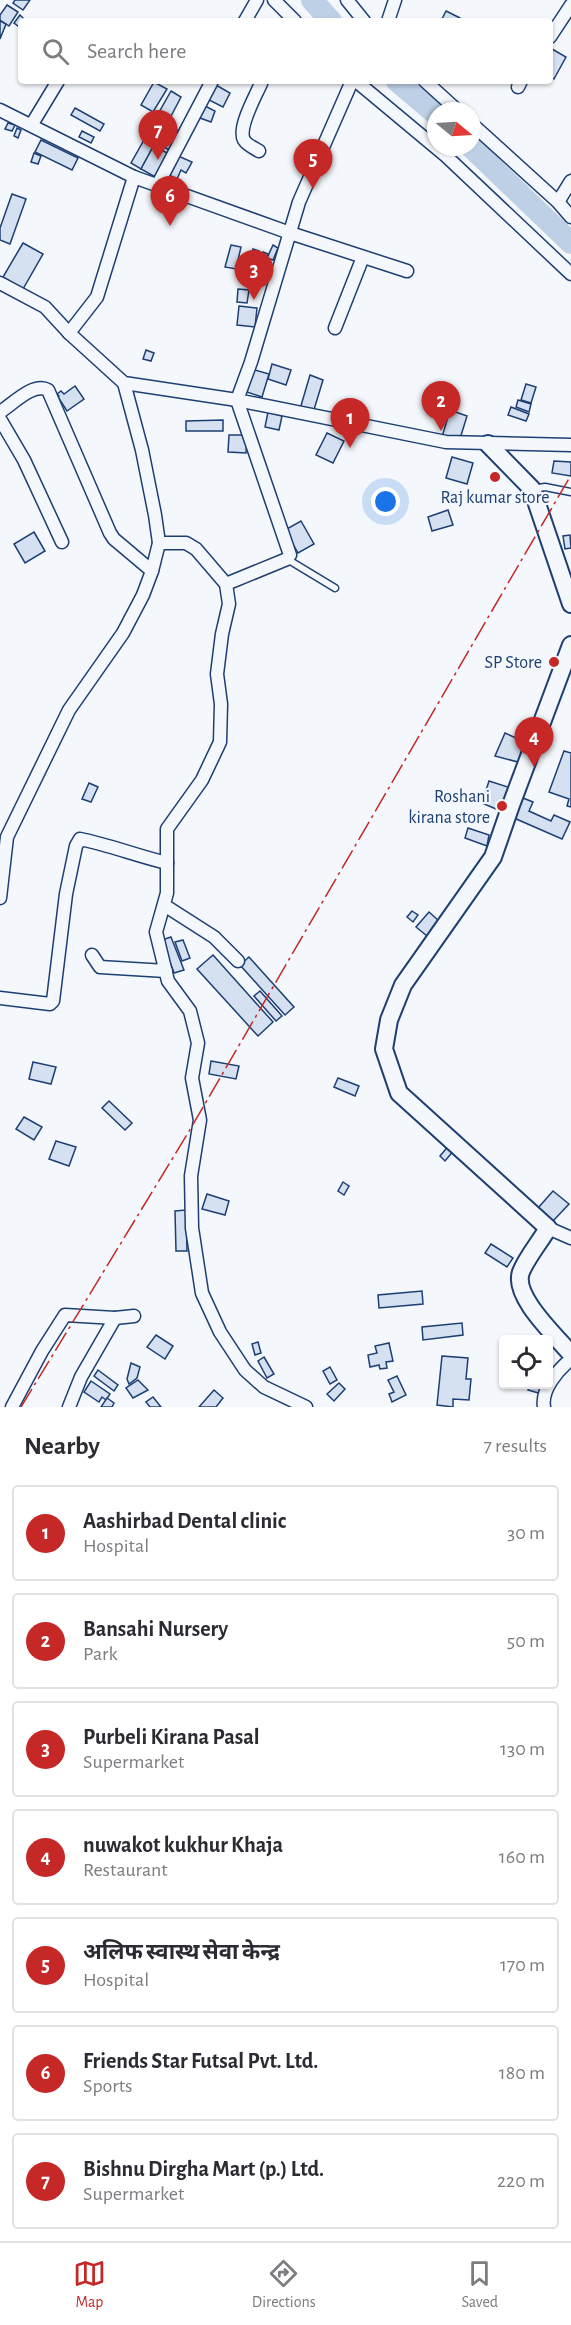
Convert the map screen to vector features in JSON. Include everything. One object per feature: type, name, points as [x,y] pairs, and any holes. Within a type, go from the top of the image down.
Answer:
[{"type":"street","points":[[247,18],[256,0]]},
{"type":"street","points":[[274,0],[292,18]]},
{"type":"street","points":[[346,0],[361,18]]},
{"type":"street","points":[[389,18],[395,0]]},
{"type":"street","points":[[553,32],[571,5]]},
{"type":"street","points":[[32,124],[56,84]]},
{"type":"street","points":[[157,186],[210,84]]},
{"type":"street","points":[[259,151],[249,146],[243,139],[242,132],[261,84]]},
{"type":"street","points":[[226,584],[287,560],[290,555],[290,549],[237,400],[299,202],[351,84]]},
{"type":"street","points":[[360,84],[446,156],[571,274]]},
{"type":"street","points":[[428,84],[448,102]]},
{"type":"street","points":[[0,110],[134,177],[290,233],[407,271]]},
{"type":"street","points":[[481,132],[558,202],[571,217]]},
{"type":"street","points":[[69,333],[97,297],[134,177]]},
{"type":"street","points":[[558,202],[571,181]]},
{"type":"street","points":[[335,328],[363,257]]},
{"type":"street","points":[[0,283],[45,307],[69,333],[124,383],[142,450],[159,543],[152,572],[143,595],[123,633],[69,710],[7,837],[0,898]]},
{"type":"street","points":[[124,383],[237,400],[446,442],[569,446]]},
{"type":"street","points":[[0,412],[36,388],[48,390],[110,533],[152,572]]},
{"type":"street","points":[[0,419],[24,460],[62,542]]},
{"type":"street","points":[[488,444],[532,489],[571,604]]},
{"type":"street","points":[[159,543],[186,543],[196,549],[226,584],[229,604],[222,633],[217,674],[221,704],[220,742],[202,780],[167,829],[167,893],[156,932],[168,981],[190,1011],[198,1043],[192,1078],[200,1120],[191,1176],[192,1228],[202,1293],[220,1332],[245,1370],[264,1387],[306,1407]]},
{"type":"street","points":[[571,645],[493,856],[404,985],[389,1020],[384,1049],[399,1093],[548,1228],[571,1238]]},
{"type":"street","points":[[0,998],[50,1004],[53,1000],[66,894],[76,846],[80,839],[167,863]]},
{"type":"street","points":[[164,905],[214,937],[238,961]]},
{"type":"street","points":[[92,955],[100,968],[166,971]]},
{"type":"street","points":[[548,1228],[521,1273],[519,1283],[524,1298],[571,1354]]},
{"type":"street","points":[[12,1407],[42,1351],[66,1315],[115,1318],[134,1316]]},
{"type":"street","points":[[69,1407],[81,1377],[115,1318]]},
{"type":"street","points":[[544,1407],[543,1403],[549,1384],[559,1369],[571,1359]]},
{"type":"lane","points":[[532,489],[545,487],[571,492]]},
{"type":"lane","points":[[287,560],[335,588]]},
{"type":"building","points":[[15,0],[30,0],[23,10],[13,3]]},
{"type":"building","points":[[7,5],[18,12],[9,26],[0,20],[0,15]]},
{"type":"building","points":[[446,11],[460,18],[442,18]]},
{"type":"building","points":[[20,15],[23,18],[18,18],[18,26],[14,23]]},
{"type":"building","points":[[0,21],[6,24],[0,39]]},
{"type":"building","points":[[553,50],[566,57],[553,78]]},
{"type":"building","points":[[153,84],[167,89],[153,112],[141,105]]},
{"type":"building","points":[[216,85],[230,93],[223,107],[209,100]]},
{"type":"building","points":[[171,91],[181,97],[169,120],[158,114]]},
{"type":"building","points":[[205,106],[215,111],[211,122],[200,118]]},
{"type":"building","points":[[75,108],[104,124],[100,131],[71,115]]},
{"type":"building","points":[[158,119],[179,131],[169,150],[147,137]]},
{"type":"building","points":[[8,123],[15,125],[12,131],[5,129]]},
{"type":"building","points":[[17,128],[21,130],[18,138],[14,136]]},
{"type":"building","points":[[82,131],[94,137],[91,143],[79,137]]},
{"type":"building","points":[[41,140],[78,158],[72,170],[35,152]]},
{"type":"building","points":[[144,140],[154,145],[141,169],[131,163]]},
{"type":"building","points":[[154,145],[170,155],[157,178],[141,169]]},
{"type":"building","points":[[34,153],[41,156],[38,164],[31,162]]},
{"type":"building","points":[[176,155],[192,162],[186,173],[181,170],[177,179],[167,174]]},
{"type":"building","points":[[12,194],[26,199],[10,244],[0,240],[0,228]]},
{"type":"building","points":[[23,243],[43,254],[23,289],[3,277]]},
{"type":"building","points":[[231,245],[241,247],[236,269],[225,267]]},
{"type":"building","points":[[273,245],[278,248],[273,260],[267,258]]},
{"type":"building","points":[[253,249],[259,251],[254,265],[249,263]]},
{"type":"building","points":[[263,252],[268,254],[261,274],[256,272]]},
{"type":"building","points":[[238,289],[249,290],[247,303],[237,302]]},
{"type":"building","points":[[239,306],[257,308],[255,327],[237,325]]},
{"type":"building","points":[[146,350],[154,353],[151,361],[143,359]]},
{"type":"building","points":[[272,364],[291,370],[286,385],[268,379]]},
{"type":"building","points":[[251,369],[269,374],[262,397],[244,391]]},
{"type":"building","points":[[310,375],[323,380],[313,413],[300,409]]},
{"type":"building","points":[[526,384],[536,387],[531,403],[521,400]]},
{"type":"building","points":[[75,386],[84,399],[67,411],[57,394],[61,391],[64,394]]},
{"type":"building","points":[[518,400],[531,404],[529,412],[516,407]]},
{"type":"building","points":[[511,407],[529,414],[526,421],[508,415]]},
{"type":"building","points":[[450,410],[467,416],[459,442],[442,437]]},
{"type":"building","points":[[268,412],[282,416],[279,430],[265,427]]},
{"type":"building","points":[[223,420],[223,431],[186,431],[186,421]]},
{"type":"building","points":[[327,433],[344,441],[333,463],[316,455]]},
{"type":"building","points":[[229,435],[247,435],[246,453],[228,452]]},
{"type":"building","points":[[452,457],[473,463],[467,484],[446,478]]},
{"type":"building","points":[[554,461],[571,462],[571,476],[552,473]]},
{"type":"building","points":[[448,510],[453,525],[432,531],[428,517]]},
{"type":"building","points":[[301,521],[314,544],[298,553],[285,530]]},
{"type":"building","points":[[34,532],[45,551],[25,563],[14,544]]},
{"type":"building","points":[[570,535],[571,548],[565,549],[563,536]]},
{"type":"building","points":[[505,733],[527,743],[518,762],[495,756]]},
{"type":"building","points":[[564,751],[571,753],[571,807],[567,806],[569,799],[549,792]]},
{"type":"building","points":[[489,781],[511,788],[503,812],[482,803]]},
{"type":"building","points":[[89,783],[98,787],[91,802],[82,799]]},
{"type":"building","points":[[523,798],[533,802],[529,811],[551,821],[554,815],[570,822],[562,839],[514,818]]},
{"type":"building","points":[[468,828],[489,835],[487,846],[465,838]]},
{"type":"building","points":[[412,911],[418,915],[413,922],[407,917]]},
{"type":"building","points":[[429,912],[439,921],[427,936],[416,927]]},
{"type":"building","points":[[171,937],[184,970],[174,973],[162,940]]},
{"type":"building","points":[[183,940],[190,958],[182,961],[175,942]]},
{"type":"building","points":[[213,955],[273,1022],[258,1036],[197,969]]},
{"type":"building","points":[[249,957],[294,1007],[285,1015],[240,965]]},
{"type":"building","points":[[260,991],[282,1016],[276,1021],[254,996]]},
{"type":"building","points":[[211,1061],[239,1066],[236,1079],[209,1074]]},
{"type":"building","points":[[33,1062],[56,1067],[51,1084],[29,1079]]},
{"type":"building","points":[[338,1078],[359,1086],[355,1096],[334,1087]]},
{"type":"building","points":[[109,1101],[132,1123],[125,1130],[102,1108]]},
{"type":"building","points":[[24,1117],[42,1127],[34,1140],[16,1129]]},
{"type":"building","points":[[56,1141],[76,1147],[69,1166],[49,1159]]},
{"type":"building","points":[[450,1144],[455,1149],[445,1161],[440,1156]]},
{"type":"building","points":[[343,1182],[349,1186],[344,1195],[338,1191]]},
{"type":"building","points":[[553,1191],[569,1204],[553,1221],[538,1208]]},
{"type":"building","points":[[207,1194],[229,1201],[225,1215],[202,1209]]},
{"type":"building","points":[[186,1210],[187,1251],[176,1251],[175,1211]]},
{"type":"building","points":[[491,1244],[513,1258],[507,1267],[485,1253]]},
{"type":"building","points":[[422,1291],[423,1304],[379,1308],[378,1295]]},
{"type":"building","points":[[462,1323],[463,1335],[423,1340],[422,1327]]},
{"type":"building","points":[[156,1335],[173,1346],[165,1359],[147,1347]]},
{"type":"building","points":[[258,1342],[261,1353],[255,1355],[252,1344]]},
{"type":"building","points":[[389,1343],[393,1361],[386,1362],[387,1368],[380,1369],[379,1365],[370,1367],[368,1355],[377,1353],[375,1346]]},
{"type":"building","points":[[442,1356],[468,1358],[466,1379],[471,1379],[469,1400],[453,1399],[453,1407],[437,1405]]},
{"type":"building","points":[[264,1357],[274,1374],[267,1378],[258,1361]]},
{"type":"building","points":[[131,1363],[140,1367],[137,1378],[129,1384],[127,1379]]},
{"type":"building","points":[[330,1367],[337,1380],[330,1384],[323,1371]]},
{"type":"building","points":[[98,1370],[118,1385],[114,1391],[94,1376]]},
{"type":"building","points":[[397,1376],[406,1395],[392,1402],[389,1394],[394,1392],[388,1380]]},
{"type":"building","points":[[138,1380],[148,1390],[133,1398],[126,1388]]},
{"type":"building","points":[[91,1381],[110,1394],[106,1400],[102,1397],[99,1402],[84,1392]]},
{"type":"building","points":[[339,1383],[345,1389],[334,1401],[327,1394]]},
{"type":"building","points":[[528,1389],[544,1389],[542,1394]]},
{"type":"building","points":[[214,1390],[223,1398],[216,1407],[199,1407]]},
{"type":"building","points":[[153,1397],[161,1407],[150,1407],[146,1402]]},
{"type":"building","points":[[107,1398],[114,1403],[112,1407],[101,1407]]},
{"type":"waterway","points":[[312,0],[328,18]]},
{"type":"waterway","points":[[401,84],[427,106]]},
{"type":"waterway","points":[[480,156],[571,243]]},
{"type":"power","points":[[21,1407],[188,1133],[571,475]]},
{"type":"place","name":"Bishnu Dirgha Mart (p.) Ltd.","points":[[158,160]]},
{"type":"place","name":"अलिफ स्वास्थ सेवा केन्द्र","points":[[313,189]]},
{"type":"place","name":"Friends Star Futsal Pvt. Ltd.","points":[[170,226]]},
{"type":"place","name":"Purbeli Kirana Pasal","points":[[254,300]]},
{"type":"place","name":"Bansahi Nursery","points":[[441,431]]},
{"type":"place","name":"Aashirbad Dental clinic","points":[[350,448]]},
{"type":"place","name":"Raj kumar store","points":[[495,477]]},
{"type":"place","name":"SP Store","points":[[554,662]]},
{"type":"place","name":"nuwakot kukhur Khaja","points":[[534,767]]},
{"type":"place","name":"Roshani kirana store","points":[[502,806]]}]
